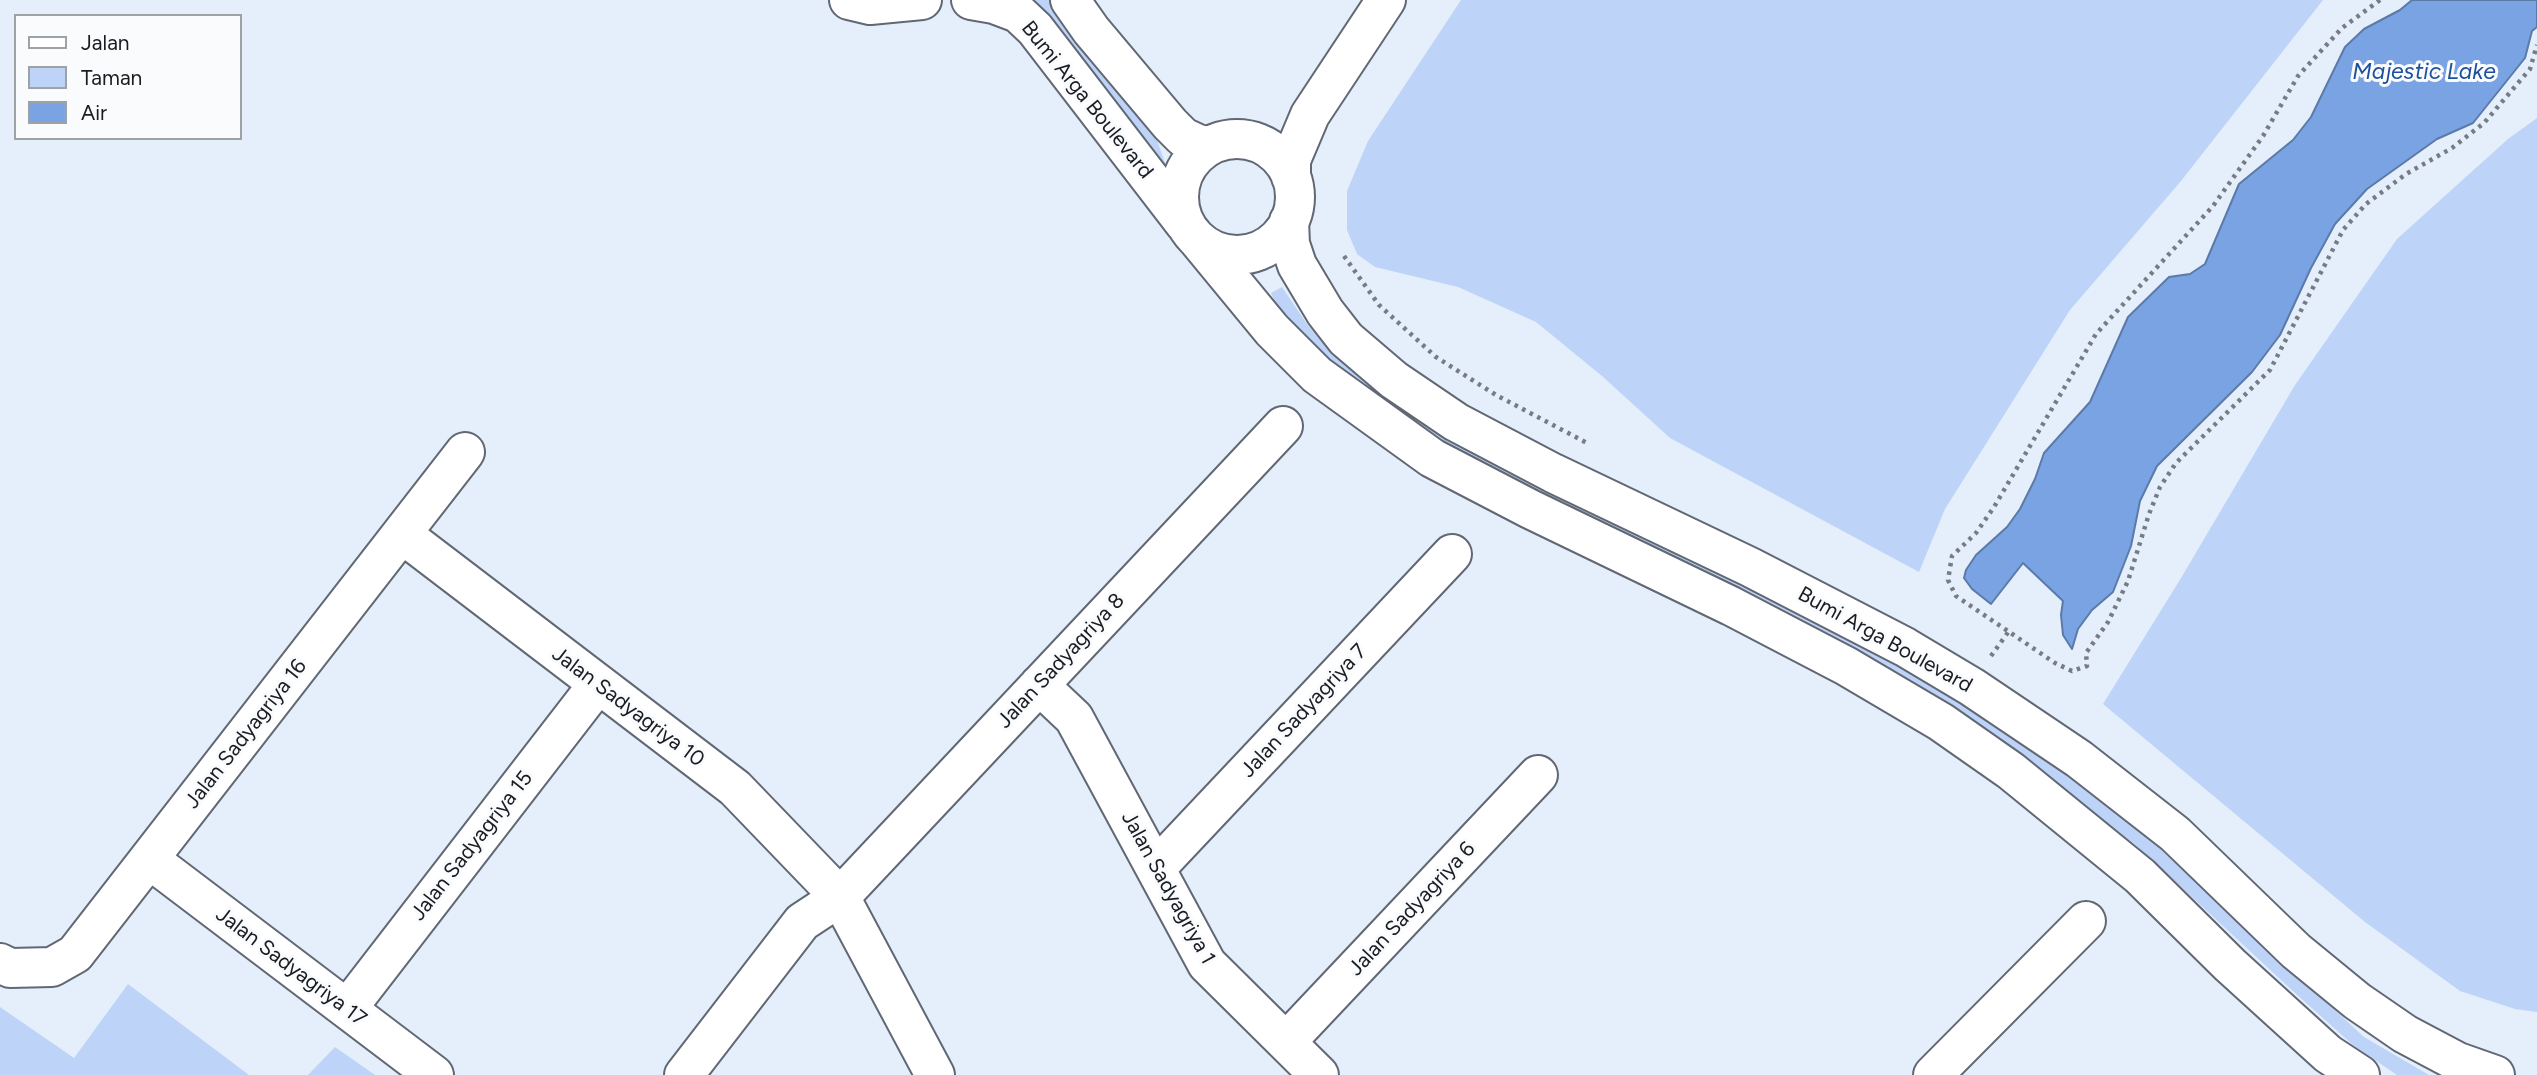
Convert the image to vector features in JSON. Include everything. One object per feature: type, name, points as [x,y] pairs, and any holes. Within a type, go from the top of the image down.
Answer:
[{"type":"street","points":[[849,0],[870,5],[922,0]]},
{"type":"street","name":"Bumi Arga Boulevard","points":[[971,0],[994,4],[1017,13],[1035,29],[1192,232],[1272,330],[1317,375],[1432,458],[1530,509],[1731,606],[1846,666],[1941,722],[2011,771],[2140,876],[2230,965],[2328,1054],[2360,1075]]},
{"type":"street","points":[[1070,0],[1091,30],[1170,124],[1184,137],[1198,144],[1265,139],[1284,133],[1310,115]]},
{"type":"street","points":[[1291,177],[1276,153],[1261,144],[1226,142],[1194,157],[1184,172],[1179,190],[1180,208],[1192,232],[1212,250],[1230,254],[1248,253],[1265,247],[1279,236],[1289,221],[1295,203],[1291,160],[1310,115],[1386,0]]},
{"type":"street","name":"Bumi Arga Boulevard","points":[[1289,221],[1290,244],[1297,265],[1325,312],[1346,339],[1394,380],[1468,428],[1553,473],[1762,573],[1905,648],[1972,687],[2079,759],[2175,834],[2296,951],[2357,1001],[2405,1034],[2458,1062],[2495,1075]]},
{"type":"street","name":"Jalan Sadyagriya 8","points":[[684,1075],[802,922],[839,897],[1283,426]]},
{"type":"street","name":"Jalan Sadyagriya 16","points":[[0,963],[10,968],[51,967],[75,954],[465,452]]},
{"type":"street","name":"Jalan Sadyagriya 10","points":[[402,534],[735,788],[839,897],[934,1075]]},
{"type":"street","name":"Jalan Sadyagriya 7","points":[[1156,868],[1452,554]]},
{"type":"street","name":"Jalan Sadyagriya 15","points":[[347,1009],[598,684]]},
{"type":"street","name":"Jalan Sadyagriya 1","points":[[1039,685],[1074,718],[1207,964],[1319,1075]]},
{"type":"street","name":"Jalan Sadyagriya 6","points":[[1286,1042],[1538,775]]},
{"type":"street","name":"Jalan Sadyagriya 17","points":[[149,859],[434,1075]]},
{"type":"street","points":[[1933,1075],[2086,921]]},
{"type":"path","points":[[2380,0],[2342,28],[2298,76],[2263,136],[2213,206],[2096,334],[1994,507],[1976,533],[1952,556],[1948,580],[1956,596],[2055,663],[2073,671],[2087,666],[2086,653],[2108,622],[2129,581],[2160,487],[2176,463],[2270,370],[2343,230],[2366,204],[2406,174],[2452,149],[2484,123],[2530,68],[2537,45]]},
{"type":"path","points":[[1344,256],[1379,305],[1436,357],[1496,395],[1594,447]]},
{"type":"path","points":[[1990,657],[2009,631]]},
{"type":"green space","points":[[1027,0],[1050,0],[1154,131],[1168,172]]},
{"type":"green space","points":[[1461,0],[2323,0],[2181,181],[2070,310],[1945,509],[1919,572],[1670,438],[1602,376],[1536,322],[1458,287],[1375,267],[1357,254],[1347,230],[1347,191],[1368,141]]},
{"type":"green space","points":[[2537,118],[2537,1012],[2515,1009],[2460,991],[2365,922],[2103,704],[2295,385],[2397,239],[2508,139]]},
{"type":"green space","points":[[1282,287],[1309,327],[1360,374],[1744,577],[1967,703],[2086,788],[2144,834],[2364,1037],[2429,1075],[2397,1075],[2353,1045],[2136,845],[2019,758],[1849,645],[1739,588],[1572,512],[1459,453],[1354,384],[1279,312],[1271,293]]},
{"type":"green space","points":[[128,984],[249,1075],[0,1075],[0,1007],[74,1058]]},
{"type":"green space","points":[[335,1047],[375,1075],[308,1075]]},
{"type":"water","name":"Majestic Lake","points":[[2412,0],[2537,0],[2537,27],[2532,31],[2525,58],[2473,123],[2437,139],[2367,189],[2335,224],[2280,335],[2252,372],[2157,466],[2140,501],[2131,546],[2113,592],[2092,610],[2078,629],[2072,649],[2063,635],[2063,601],[2023,563],[1991,604],[1972,589],[1964,578],[1966,570],[1976,555],[2007,527],[2020,509],[2035,479],[2044,453],[2090,402],[2128,317],[2169,277],[2190,274],[2205,264],[2239,184],[2293,140],[2311,117],[2345,47],[2364,29],[2400,10]]}]
